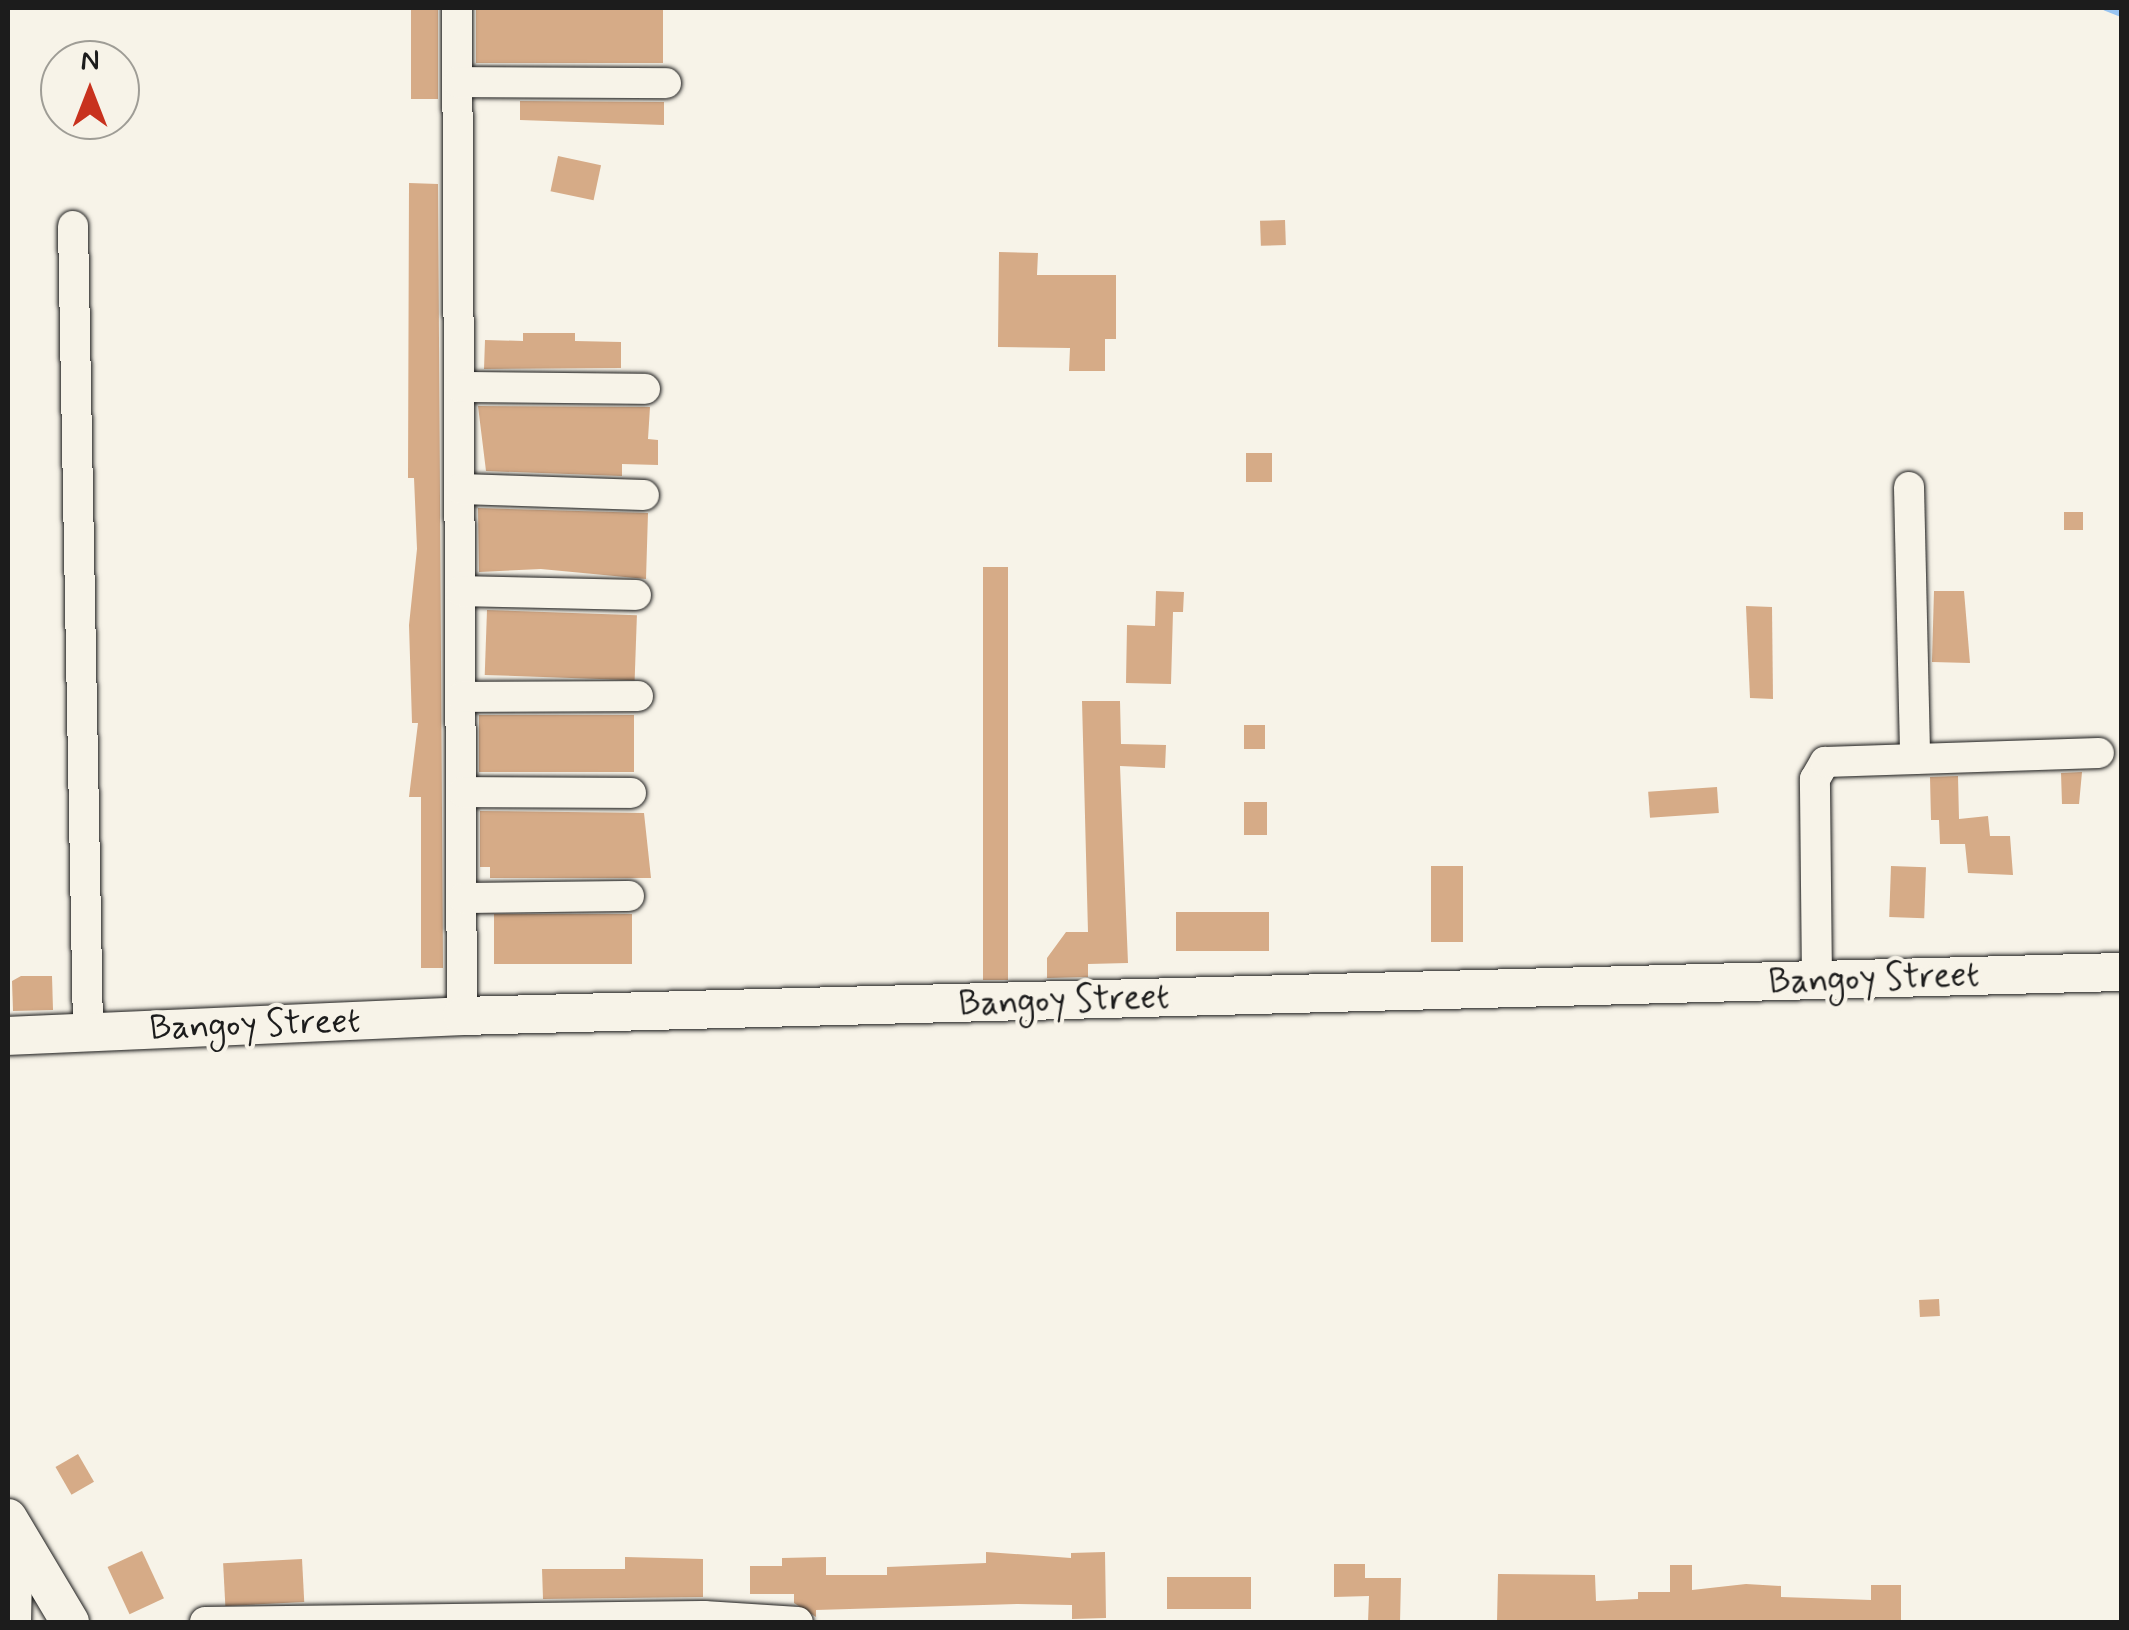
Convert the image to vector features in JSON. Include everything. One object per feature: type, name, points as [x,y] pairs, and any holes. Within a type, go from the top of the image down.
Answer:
[{"type":"main road","name":"Bangoy Street","points":[[8,1036],[462,1016],[2122,972]]},
{"type":"main road","points":[[11,1523],[12,1622]]},
{"type":"main road","points":[[11,1523],[70,1622]]},
{"type":"street","points":[[458,8],[462,1016]]},
{"type":"street","points":[[458,82],[666,82]]},
{"type":"street","points":[[73,226],[88,1032]]},
{"type":"street","points":[[460,386],[645,389]]},
{"type":"street","points":[[1909,487],[1915,759]]},
{"type":"street","points":[[461,490],[644,495]]},
{"type":"street","points":[[462,591],[636,595]]},
{"type":"street","points":[[462,697],[638,696]]},
{"type":"street","points":[[1817,980],[1818,768],[1825,762],[2099,753]]},
{"type":"street","points":[[463,792],[631,793]]},
{"type":"street","points":[[463,898],[629,896]]},
{"type":"street","points":[[205,1622],[704,1616],[798,1622]]},
{"type":"building","points":[[411,8],[438,8],[438,99],[411,99]]},
{"type":"building","points":[[476,8],[663,8],[663,63],[476,63]]},
{"type":"building","points":[[520,101],[664,102],[664,125],[520,120]]},
{"type":"building","points":[[558,156],[601,165],[594,200],[551,191]]},
{"type":"building","points":[[409,183],[438,184],[443,968],[421,968],[421,797],[409,797],[418,723],[412,723],[409,625],[417,549],[414,478],[408,478]]},
{"type":"building","points":[[1285,220],[1286,245],[1261,246],[1260,221]]},
{"type":"building","points":[[999,252],[1038,253],[1037,275],[1116,275],[1116,339],[1105,339],[1105,371],[1069,371],[1070,348],[998,347]]},
{"type":"building","points":[[523,333],[575,333],[575,341],[621,342],[621,368],[484,369],[485,340],[523,341]]},
{"type":"building","points":[[478,406],[650,407],[648,439],[658,440],[658,465],[622,464],[622,476],[486,471]]},
{"type":"building","points":[[1246,453],[1272,453],[1272,482],[1246,482]]},
{"type":"building","points":[[478,508],[648,513],[646,579],[541,569],[479,572]]},
{"type":"building","points":[[2064,512],[2083,512],[2083,530],[2064,530]]},
{"type":"building","points":[[983,567],[1008,567],[1008,980],[983,980]]},
{"type":"building","points":[[1156,591],[1184,592],[1183,612],[1173,612],[1171,684],[1126,683],[1127,625],[1155,626]]},
{"type":"building","points":[[1934,591],[1964,591],[1970,663],[1932,662]]},
{"type":"building","points":[[1746,606],[1772,607],[1773,699],[1750,698]]},
{"type":"building","points":[[487,610],[637,615],[635,680],[485,675]]},
{"type":"building","points":[[1082,701],[1120,701],[1121,744],[1166,745],[1165,768],[1120,766],[1128,963],[1088,964],[1088,977],[1047,978],[1047,958],[1066,932],[1088,932]]},
{"type":"building","points":[[479,715],[634,715],[634,772],[479,772]]},
{"type":"building","points":[[1244,725],[1265,725],[1265,749],[1244,749]]},
{"type":"building","points":[[2082,772],[2079,804],[2062,804],[2061,773]]},
{"type":"building","points":[[1958,776],[1959,819],[1988,816],[1990,836],[2010,836],[2013,875],[1968,873],[1965,844],[1940,844],[1939,820],[1931,820],[1930,777]]},
{"type":"building","points":[[1717,787],[1719,813],[1650,818],[1648,792]]},
{"type":"building","points":[[1244,802],[1267,802],[1267,835],[1244,835]]},
{"type":"building","points":[[480,811],[644,813],[651,878],[490,878],[490,867],[480,867]]},
{"type":"building","points":[[1431,866],[1463,866],[1463,942],[1431,942]]},
{"type":"building","points":[[1891,866],[1926,867],[1924,918],[1889,917]]},
{"type":"building","points":[[1176,912],[1269,912],[1269,951],[1176,951]]},
{"type":"building","points":[[494,914],[632,914],[632,964],[494,964]]},
{"type":"building","points":[[21,976],[52,976],[53,1010],[13,1011],[12,981]]},
{"type":"building","points":[[1939,1299],[1940,1316],[1920,1317],[1919,1300]]},
{"type":"building","points":[[78,1454],[94,1482],[71,1495],[55,1467]]},
{"type":"building","points":[[142,1551],[164,1598],[130,1614],[108,1567]]},
{"type":"building","points":[[986,1552],[1071,1558],[1071,1553],[1105,1552],[1106,1618],[1072,1619],[1072,1605],[1017,1604],[816,1610],[816,1617],[794,1603],[794,1594],[750,1594],[750,1566],[782,1566],[782,1558],[826,1557],[826,1575],[887,1575],[887,1567],[986,1563]]},
{"type":"building","points":[[625,1557],[703,1559],[703,1597],[543,1599],[542,1569],[625,1569]]},
{"type":"building","points":[[302,1559],[304,1602],[225,1606],[223,1563]]},
{"type":"building","points":[[1334,1564],[1365,1564],[1365,1578],[1401,1578],[1400,1622],[1368,1622],[1369,1596],[1334,1597]]},
{"type":"building","points":[[1670,1565],[1692,1565],[1692,1590],[1746,1584],[1781,1586],[1781,1597],[1871,1600],[1871,1585],[1901,1585],[1901,1622],[1497,1622],[1498,1574],[1595,1575],[1596,1601],[1638,1599],[1638,1592],[1670,1592]]},
{"type":"building","points":[[1167,1577],[1251,1577],[1251,1609],[1167,1609]]},
{"type":"waterway","points":[[2106,8],[2122,14]]}]
